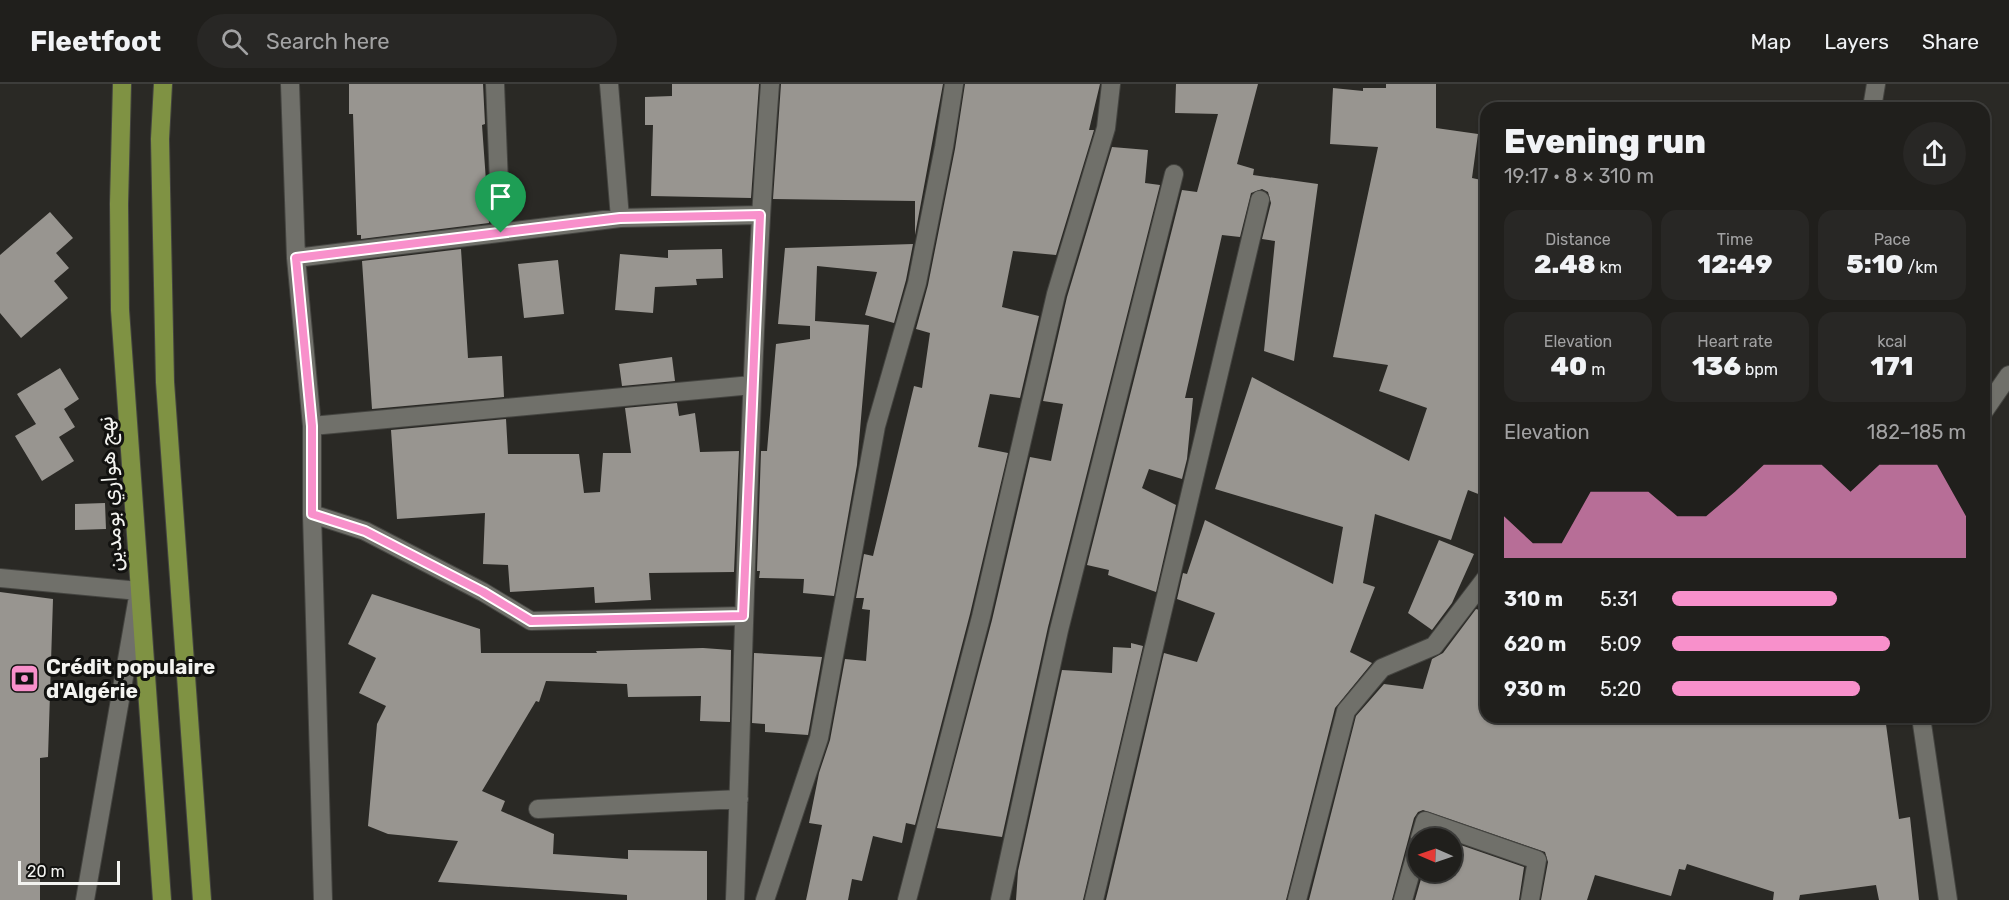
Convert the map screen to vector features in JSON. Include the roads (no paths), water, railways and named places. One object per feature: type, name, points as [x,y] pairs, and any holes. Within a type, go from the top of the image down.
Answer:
[{"type":"main road","name":"نهج هواري بومدين","points":[[122,84],[119,204],[120,310],[162,900]]},
{"type":"main road","points":[[163,84],[160,139],[165,382],[202,900]]},
{"type":"street","points":[[291,84],[296,258],[312,426],[312,514],[323,900]]},
{"type":"street","points":[[495,84],[501,233]]},
{"type":"street","points":[[609,84],[620,218]]},
{"type":"street","points":[[735,900],[752,385],[760,215],[770,84]]},
{"type":"street","points":[[765,900],[819,738],[876,426],[917,283],[954,84]]},
{"type":"street","points":[[908,900],[981,617],[1056,294],[1106,128],[1111,84]]},
{"type":"street","points":[[1873,102],[1876,84]]},
{"type":"street","points":[[1000,900],[1059,630],[1173,174]]},
{"type":"street","points":[[1094,900],[1260,200]]},
{"type":"street","points":[[296,258],[620,218],[760,215]]},
{"type":"street","points":[[1990,402],[2009,375]]},
{"type":"street","points":[[312,426],[752,385]]},
{"type":"street","points":[[312,514],[365,531],[483,592],[531,621],[743,616]]},
{"type":"street","points":[[0,579],[139,591],[85,900]]},
{"type":"street","points":[[1297,900],[1346,711],[1382,668],[1434,646],[1480,586]]},
{"type":"street","points":[[1922,723],[1947,900]]},
{"type":"street","points":[[538,809],[739,800]]},
{"type":"street","points":[[1423,828],[1425,821],[1445,828]]},
{"type":"street","points":[[1462,834],[1537,860],[1530,900]]},
{"type":"street","points":[[1403,900],[1408,882]]},
{"type":"place","name":"Crédit populaire d'Algérie","points":[[25,678]]}]
